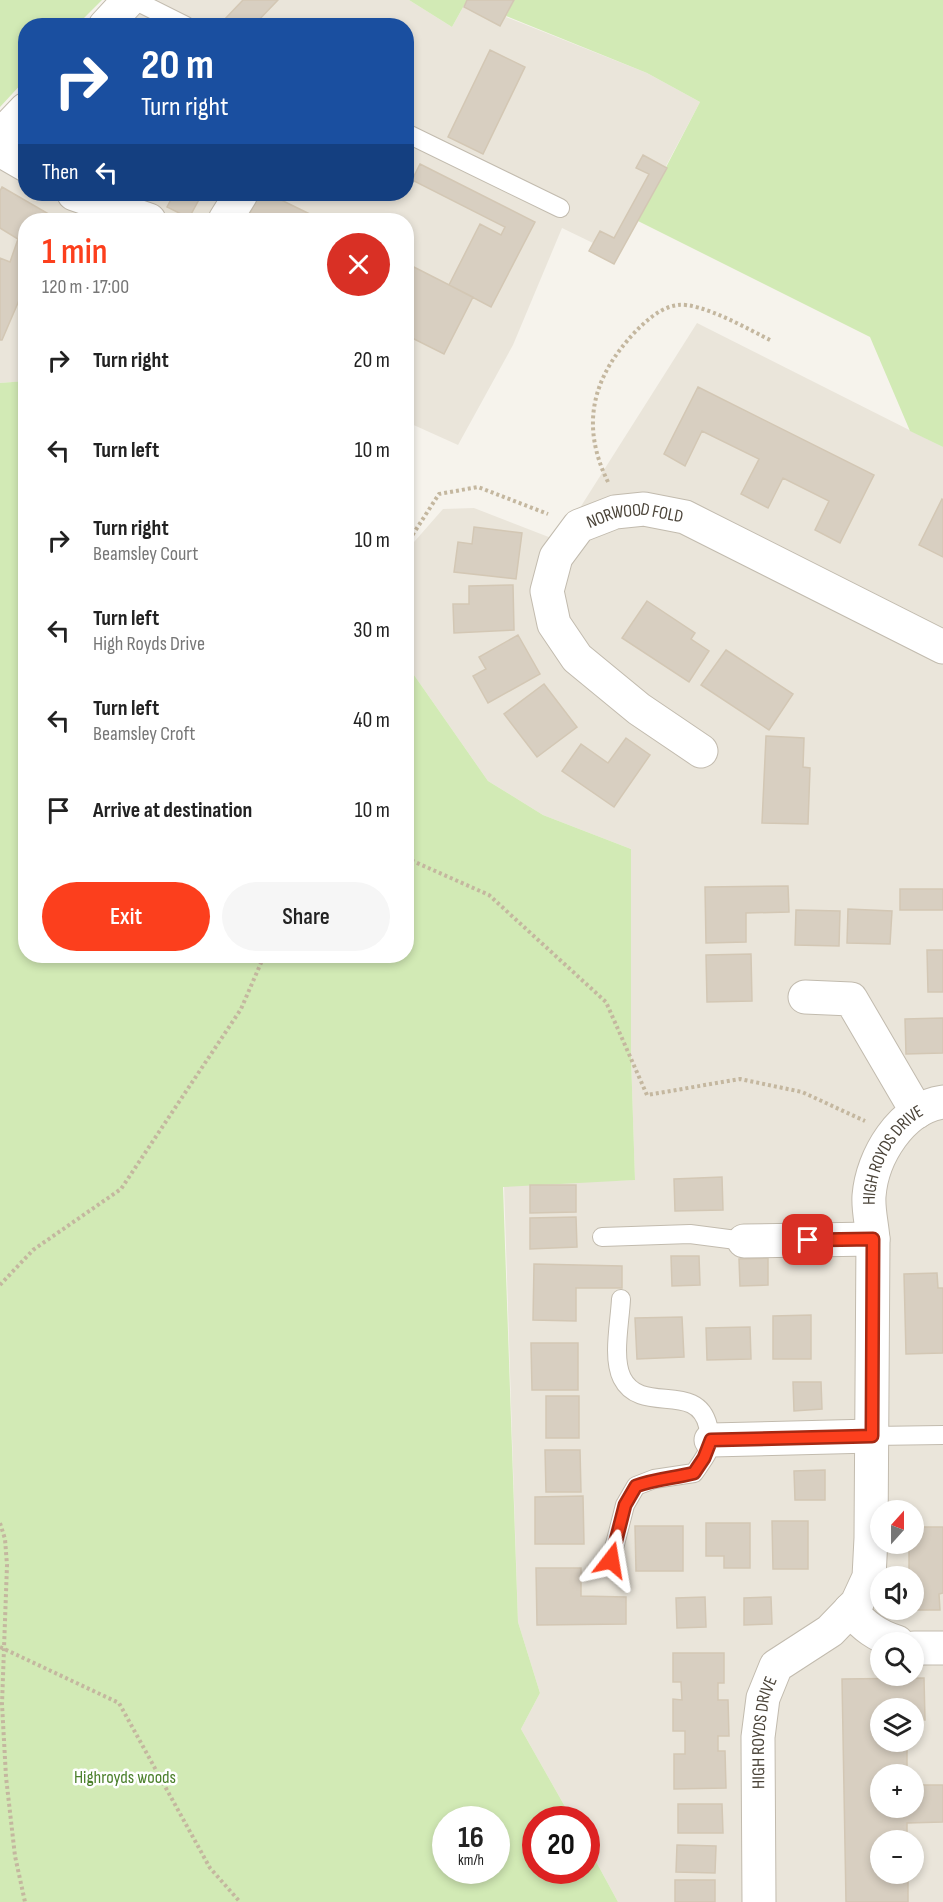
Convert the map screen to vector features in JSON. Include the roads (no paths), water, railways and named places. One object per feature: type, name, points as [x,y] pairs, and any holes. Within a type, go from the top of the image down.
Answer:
[{"type":"street","points":[[112,18],[129,0]]},
{"type":"street","points":[[0,136],[18,117]]},
{"type":"street","points":[[0,150],[18,160]]},
{"type":"street","points":[[94,201],[129,213]]},
{"type":"street","name":"NORWOOD FOLD","points":[[700,751],[639,710],[577,658],[554,624],[548,591],[550,579],[556,557],[579,526],[615,512],[644,509],[685,518],[943,647]]},
{"type":"street","points":[[805,997],[851,999],[930,1107]]},
{"type":"street","name":"HIGH ROYDS DRIVE","points":[[759,1902],[758,1737],[763,1698],[776,1666],[830,1631],[857,1603],[869,1577],[873,1239],[869,1196],[877,1161],[893,1134],[930,1107]]},
{"type":"street","points":[[744,1241],[873,1239]]},
{"type":"street","points":[[711,1440],[872,1436]]},
{"type":"street","points":[[850,1610],[874,1632]]},
{"type":"street","points":[[924,1648],[943,1648]]},
{"type":"lane","points":[[134,0],[170,18]]},
{"type":"lane","points":[[414,137],[560,208]]},
{"type":"lane","points":[[602,1238],[690,1234],[744,1241]]},
{"type":"lane","points":[[611,1560],[625,1505],[636,1486],[654,1479],[694,1473],[704,1458],[711,1440],[706,1420],[699,1407],[680,1400],[652,1398],[636,1394],[623,1380],[618,1356],[621,1299]]},
{"type":"lane","points":[[872,1436],[943,1435]]},
{"type":"park label","name":"Highroyds woods","points":[[125,1777]]}]
